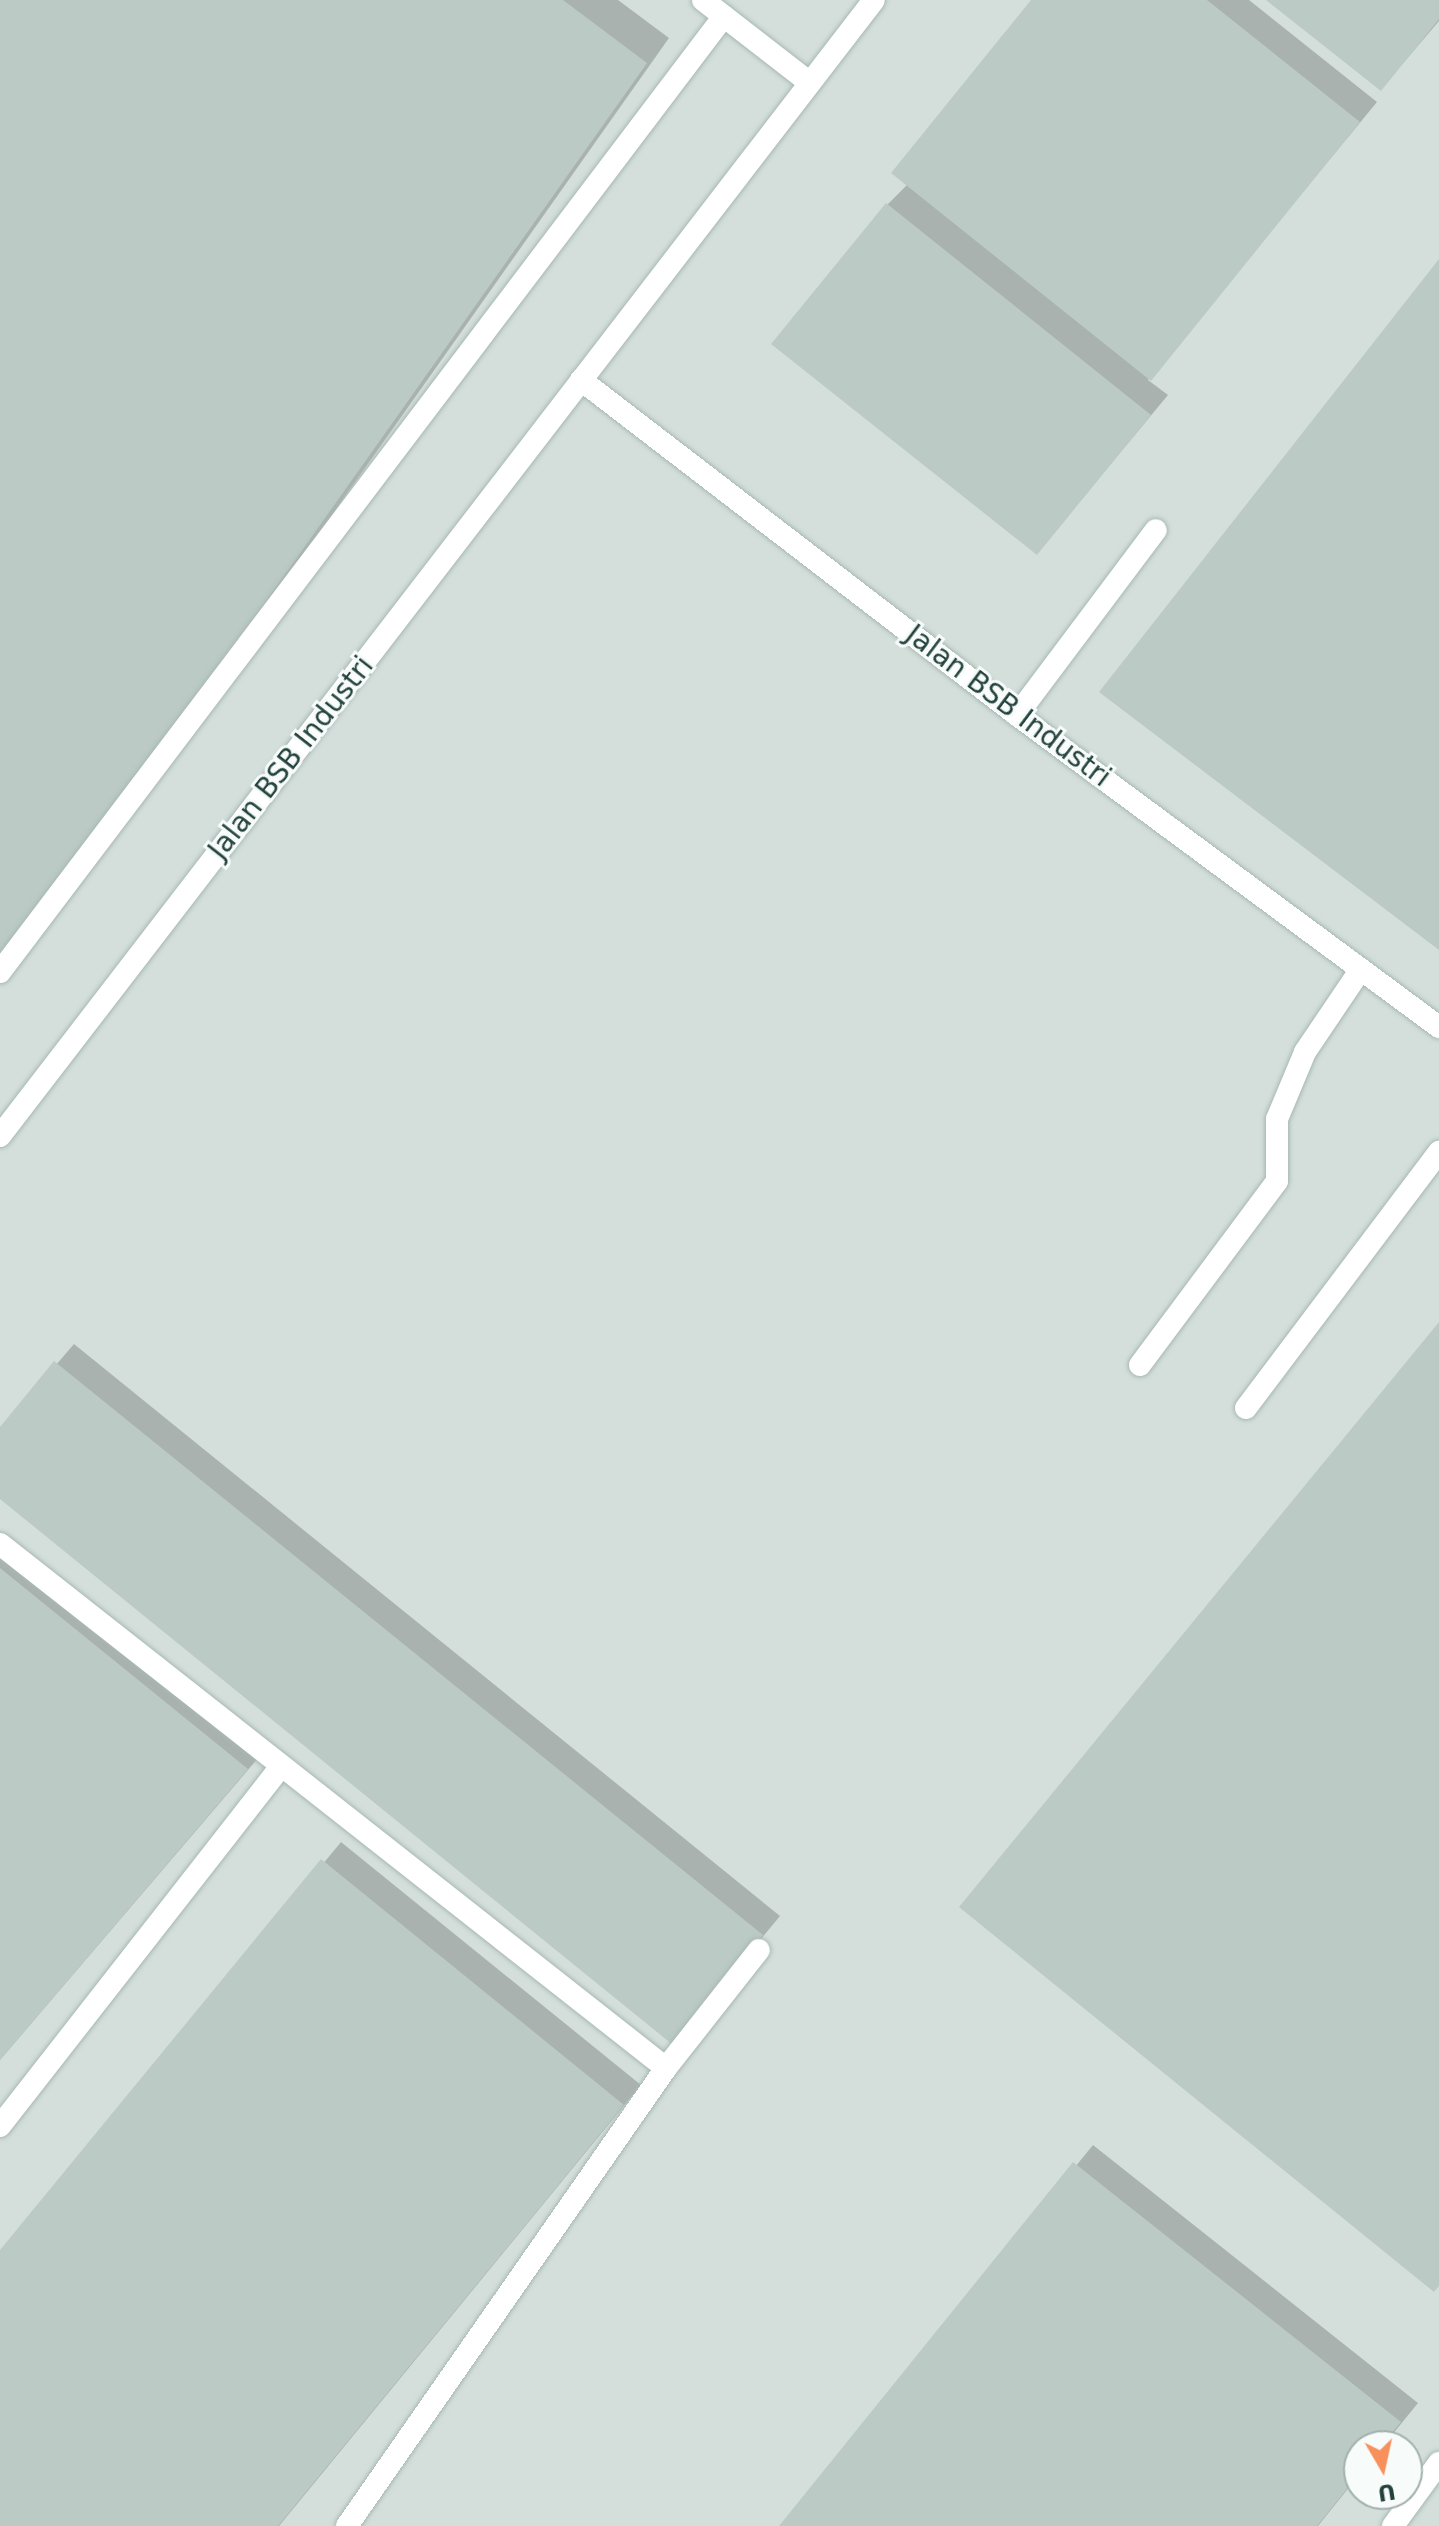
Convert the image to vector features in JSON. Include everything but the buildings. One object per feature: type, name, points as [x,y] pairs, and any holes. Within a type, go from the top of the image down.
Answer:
[{"type":"lane","points":[[703,0],[810,83]]},
{"type":"lane","name":"Jalan BSB Industri","points":[[0,1136],[874,0]]},
{"type":"lane","points":[[0,972],[724,16]]},
{"type":"lane","name":"Jalan BSB Industri","points":[[581,380],[1017,715],[1439,1027]]},
{"type":"lane","points":[[1017,715],[1156,530]]},
{"type":"lane","points":[[1140,1365],[1277,1181],[1277,1119],[1305,1052],[1361,969]]},
{"type":"lane","points":[[1246,1408],[1439,1152]]},
{"type":"lane","points":[[0,1544],[666,2068]]},
{"type":"lane","points":[[0,2126],[281,1766]]},
{"type":"lane","points":[[347,2526],[666,2068],[759,1950]]},
{"type":"lane","points":[[1393,2526],[1439,2463]]},
{"type":"shaded area","points":[[0,0],[1439,0],[1439,2526],[0,2526]]}]
